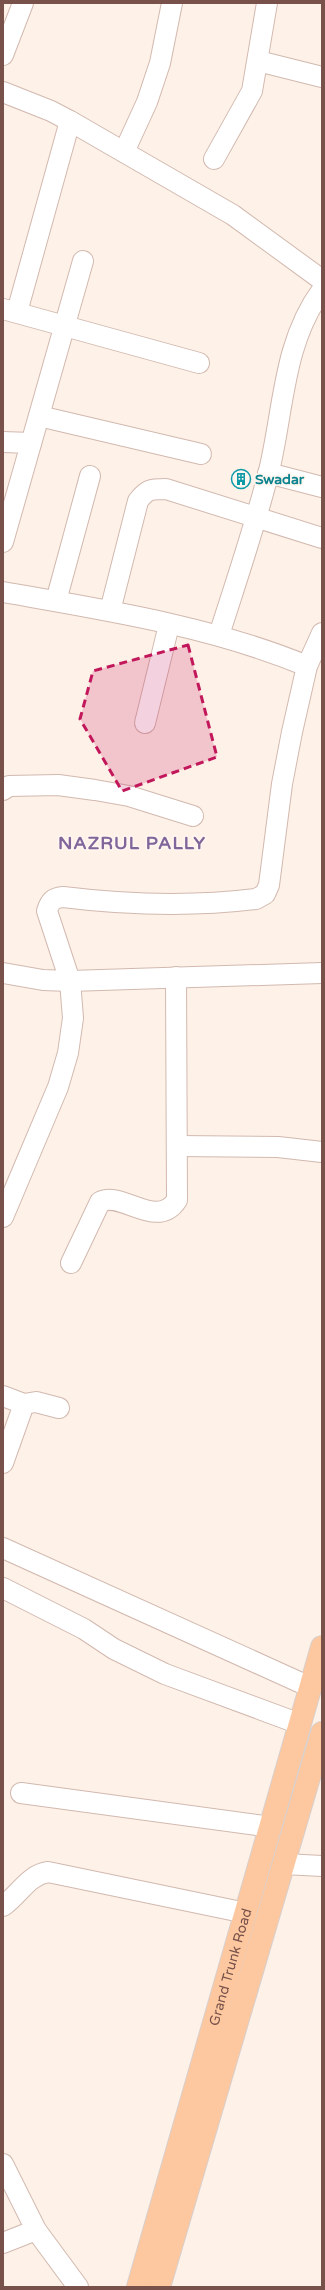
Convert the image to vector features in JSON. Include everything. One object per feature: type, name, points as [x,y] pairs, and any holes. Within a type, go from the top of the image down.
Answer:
[{"type":"main road","name":"Grand Trunk Road","points":[[138,2287],[322,1647]]},
{"type":"main road","name":"Grand Trunk Road","points":[[159,2287],[322,1733]]},
{"type":"street","points":[[3,55],[23,3]]},
{"type":"street","points":[[124,152],[154,83],[160,63],[172,3]]},
{"type":"street","points":[[214,159],[245,107],[252,91],[258,61],[266,3]]},
{"type":"street","points":[[258,61],[322,77]]},
{"type":"street","points":[[3,92],[51,111],[70,121],[233,215],[322,280]]},
{"type":"street","points":[[70,121],[10,311],[65,328],[199,364]]},
{"type":"street","points":[[3,542],[83,262]]},
{"type":"street","points":[[219,635],[256,517],[268,473],[287,369],[296,337],[311,305],[322,290]]},
{"type":"street","points":[[39,416],[201,454]]},
{"type":"street","points":[[3,442],[31,443]]},
{"type":"street","points":[[268,473],[322,487]]},
{"type":"street","points":[[56,602],[90,476]]},
{"type":"street","points":[[110,611],[138,501],[144,492],[153,489],[166,489],[322,538]]},
{"type":"street","points":[[3,592],[110,611],[219,635],[266,649],[307,666]]},
{"type":"street","points":[[145,723],[169,625]]},
{"type":"street","points":[[3,1217],[58,1087],[68,1053],[73,1018],[70,981],[47,911],[49,903],[54,898],[136,904],[184,905],[256,899],[265,894],[269,885],[282,784],[307,666],[322,633]]},
{"type":"street","points":[[3,790],[9,786],[66,786],[129,796],[193,816]]},
{"type":"street","points":[[3,973],[43,980],[70,981],[322,972]]},
{"type":"street","points":[[71,1263],[100,1202],[106,1199],[137,1208],[153,1211],[164,1211],[172,1208],[177,1200],[179,1190],[177,1146],[176,977]]},
{"type":"street","points":[[177,1146],[278,1147],[322,1152]]},
{"type":"street","points":[[3,1396],[24,1404],[36,1402],[59,1408]]},
{"type":"street","points":[[3,1463],[24,1404]]},
{"type":"street","points":[[3,1548],[310,1687]]},
{"type":"street","points":[[3,1588],[84,1629],[114,1649],[165,1674],[300,1724]]},
{"type":"street","points":[[22,1793],[270,1826]]},
{"type":"street","points":[[284,1864],[322,1866]]},
{"type":"street","points":[[3,1906],[31,1879],[38,1874],[48,1872],[246,1913]]},
{"type":"street","points":[[3,2164],[36,2230],[78,2287]]},
{"type":"street","points":[[3,2243],[36,2230]]},
{"type":"highlighted area","points":[[188,645],[217,757],[122,791],[80,719],[93,671]]},
{"type":"place","name":"Swadar","points":[[241,479]]},
{"type":"district","name":"NAZRUL PALLY","points":[[132,843]]}]
